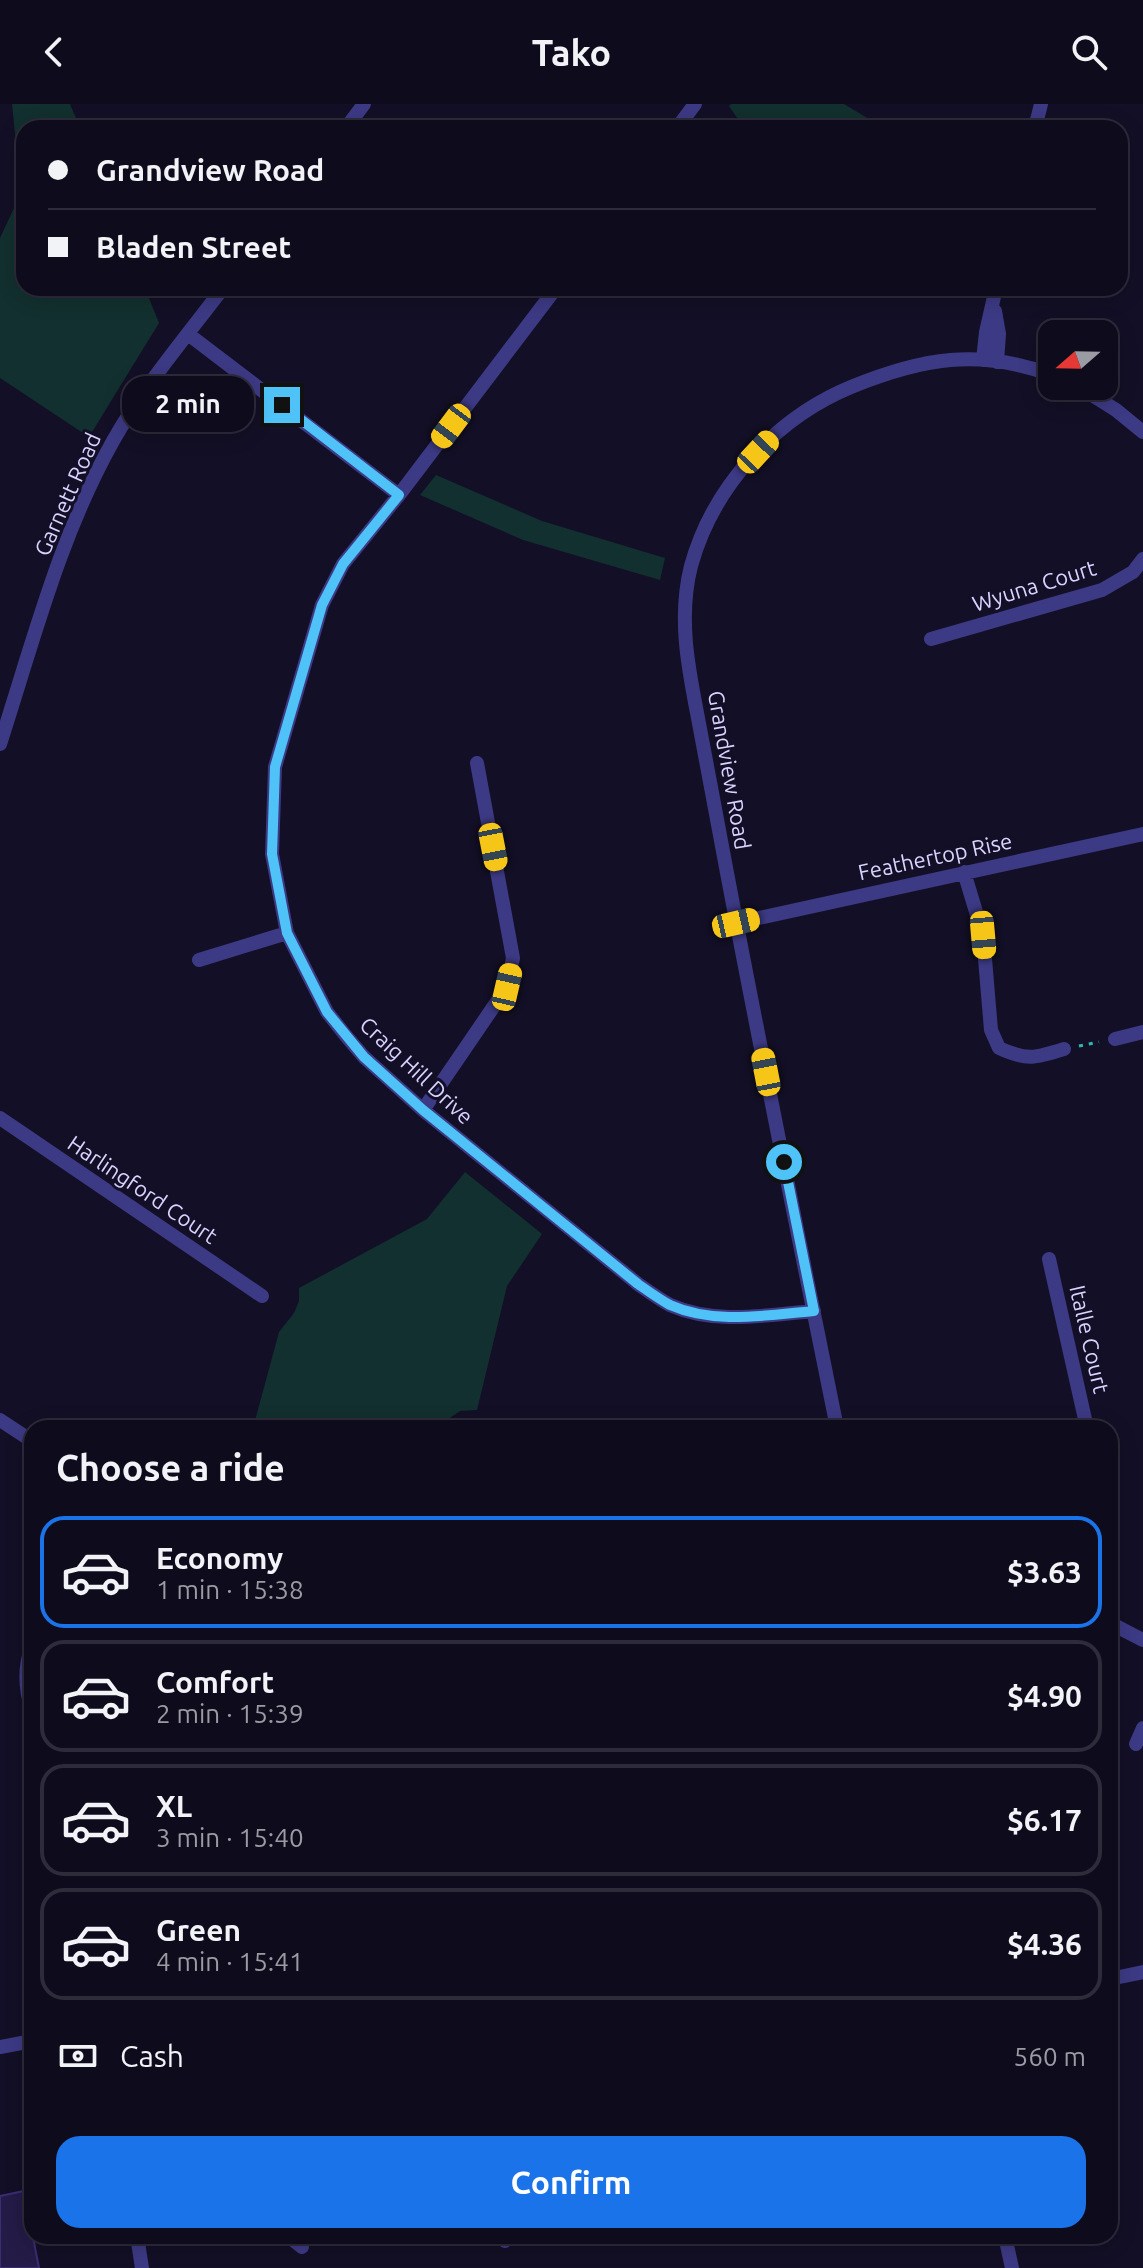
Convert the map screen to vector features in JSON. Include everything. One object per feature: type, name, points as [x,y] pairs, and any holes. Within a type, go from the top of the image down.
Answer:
[{"type":"street","name":"Garnett Road","points":[[0,744],[67,539],[93,480],[113,441],[153,380],[217,296]]},
{"type":"street","name":"Craig Hill Drive","points":[[550,296],[343,564],[322,605],[275,767],[272,854],[287,933],[327,1012],[364,1057],[423,1110],[638,1284],[669,1304],[703,1316],[734,1318],[814,1311]]},
{"type":"street","points":[[990,361],[986,332],[995,296]]},
{"type":"street","points":[[188,334],[399,495]]},
{"type":"street","name":"Grandview Road","points":[[835,1420],[736,923],[687,658],[684,611],[691,566],[706,526],[745,465],[797,415],[834,394],[901,368],[937,359],[990,361],[1038,372]]},
{"type":"street","points":[[1100,400],[1143,432]]},
{"type":"street","name":"Wyuna Court","points":[[931,639],[1102,590],[1133,572],[1143,559]]},
{"type":"street","points":[[423,1110],[507,987],[513,958],[477,763]]},
{"type":"street","name":"Feathertop Rise","points":[[736,923],[1143,834]]},
{"type":"street","points":[[964,872],[983,935],[991,1030],[999,1048],[1032,1059],[1064,1049]]},
{"type":"street","points":[[199,960],[287,933]]},
{"type":"street","points":[[1115,1039],[1143,1032]]},
{"type":"street","name":"Harlingford Court","points":[[0,1118],[262,1296]]},
{"type":"street","name":"Italle Court","points":[[1049,1259],[1085,1420]]},
{"type":"street","points":[[0,1420],[24,1436]]},
{"type":"street","points":[[1118,1627],[1143,1640]]},
{"type":"street","points":[[1136,1744],[1143,1728]]},
{"type":"street","points":[[1118,1977],[1143,1972]]},
{"type":"street","points":[[0,2047],[24,2042]]},
{"type":"street","points":[[138,2244],[142,2268]]},
{"type":"street","points":[[298,2244],[302,2247]]},
{"type":"street","points":[[1007,2244],[1012,2268]]},
{"type":"path","points":[[1064,1049],[1115,1039]]},
{"type":"green space","points":[[12,104],[70,104],[77,120],[16,120],[16,144]]},
{"type":"green space","points":[[844,104],[871,120],[739,120],[729,106]]},
{"type":"green space","points":[[16,204],[16,296],[148,296],[159,323],[89,437],[0,378],[0,238]]},
{"type":"green space","points":[[436,475],[542,521],[665,558],[660,580],[523,540],[420,495]]},
{"type":"green space","points":[[465,1172],[542,1234],[507,1286],[477,1410],[460,1411],[447,1420],[255,1420],[279,1332],[294,1313],[299,1301],[299,1288],[427,1219]]},
{"type":"building","points":[[24,2191],[24,2244],[34,2244],[39,2268],[0,2268],[0,2196]]},
{"type":"route","points":[[282,405],[399,495],[343,564],[322,605],[275,767],[272,854],[279,897],[287,933],[327,1012],[364,1057],[423,1110],[638,1284],[669,1304],[703,1316],[734,1318],[814,1311],[784,1162]]}]
